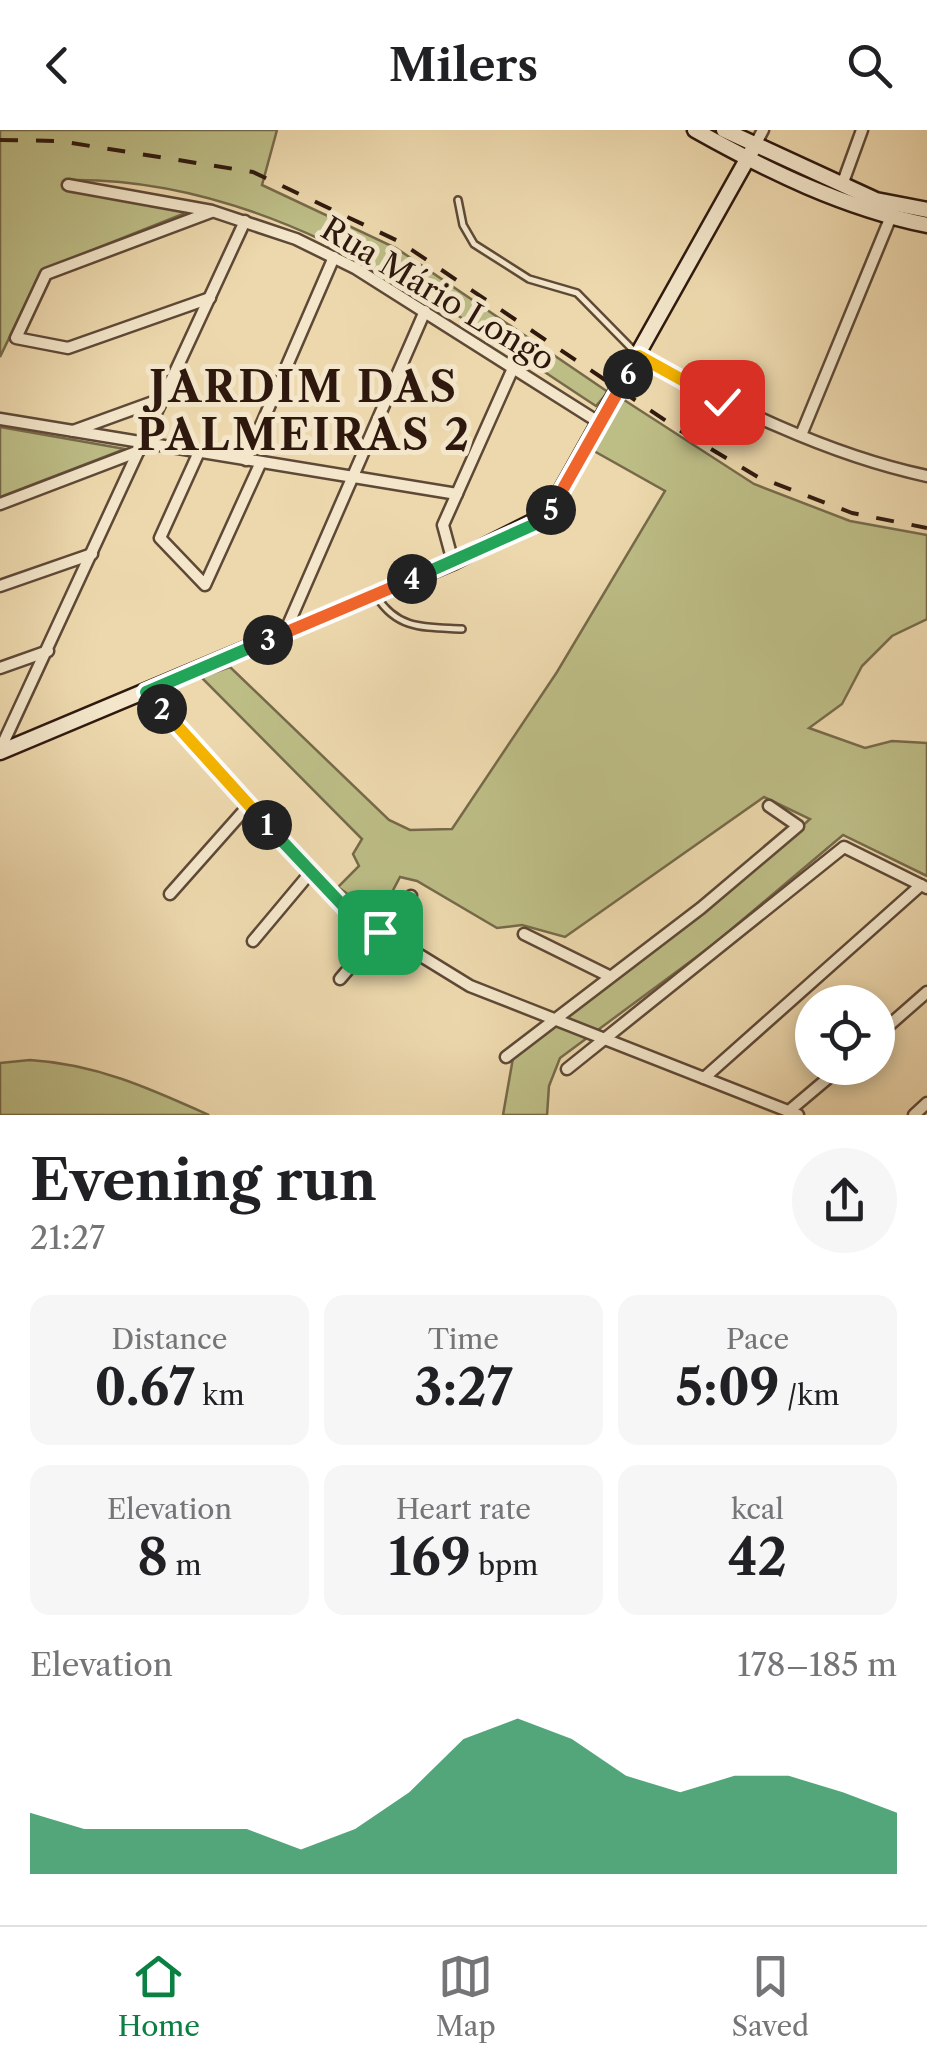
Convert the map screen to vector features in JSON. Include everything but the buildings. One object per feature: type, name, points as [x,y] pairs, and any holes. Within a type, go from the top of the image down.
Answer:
[{"type":"street","points":[[695,130],[927,224]]},
{"type":"street","points":[[724,130],[750,153],[842,185],[894,211],[927,210]]},
{"type":"street","points":[[0,751],[453,562],[548,514],[763,130]]},
{"type":"street","points":[[842,185],[862,130]]},
{"type":"street","name":"Rua Mário Longo","points":[[68,185],[212,211],[334,258],[600,422]]},
{"type":"street","points":[[210,298],[68,348],[16,338],[46,274],[212,211]]},
{"type":"street","points":[[800,435],[894,211]]},
{"type":"street","points":[[0,751],[245,221]]},
{"type":"street","points":[[246,460],[334,258]]},
{"type":"street","points":[[285,633],[425,311]]},
{"type":"street","points":[[639,356],[722,402],[800,435],[867,461],[927,476]]},
{"type":"street","points":[[453,562],[443,526],[514,366]]},
{"type":"street","points":[[72,431],[164,398]]},
{"type":"street","points":[[0,419],[142,447],[199,452],[457,494]]},
{"type":"street","points":[[0,504],[142,447]]},
{"type":"street","points":[[199,452],[160,538],[205,585],[262,462]]},
{"type":"street","points":[[0,586],[92,554]]},
{"type":"street","points":[[0,668],[48,651]]},
{"type":"street","points":[[146,692],[348,911],[470,986],[794,1113],[823,1085]]},
{"type":"street","points":[[16,721],[34,738]]},
{"type":"street","points":[[170,894],[249,805]]},
{"type":"street","points":[[506,1057],[700,908],[798,826],[769,806]]},
{"type":"street","points":[[567,1069],[844,847],[924,887],[704,1078]]},
{"type":"street","points":[[253,940],[310,873]]},
{"type":"street","points":[[340,979],[411,896]]},
{"type":"street","points":[[524,934],[609,976]]},
{"type":"street","points":[[895,1020],[927,992]]},
{"type":"street","points":[[914,1115],[927,1104]]},
{"type":"lane","points":[[458,200],[463,225],[474,244],[529,280],[578,294],[639,356]]},
{"type":"lane","points":[[375,595],[389,616],[407,626],[462,628]]},
{"type":"green space","points":[[0,130],[277,130],[262,185],[396,248],[608,392],[596,406],[411,287],[281,222],[212,199],[141,184],[67,180],[68,185],[182,209],[183,214],[42,270],[0,357]]},
{"type":"green space","points":[[621,398],[754,484],[850,521],[927,535],[927,619],[892,636],[862,666],[842,704],[809,728],[865,748],[892,741],[927,743],[927,876],[843,835],[714,944],[560,1058],[549,1086],[547,1115],[503,1115],[513,1058],[732,889],[810,819],[764,797],[565,937],[522,925],[497,928],[417,881],[400,877],[379,917],[338,887],[359,866],[353,854],[362,839],[201,677],[230,667],[389,820],[410,830],[452,829],[557,672],[665,491],[594,451]]},
{"type":"green space","points":[[0,427],[125,449],[0,497]]},
{"type":"green space","points":[[30,1060],[100,1072],[209,1115],[0,1115],[0,1063]]},
{"type":"railway","points":[[0,140],[59,141],[253,172],[400,242],[684,433],[758,477],[852,513],[927,528]]},
{"type":"district","name":"JARDIM DAS PALMEIRAS 2","points":[[304,411]]},
{"type":"route","points":[[380,932],[348,911],[310,873],[146,692],[533,525],[560,499],[639,356],[722,402]]}]
